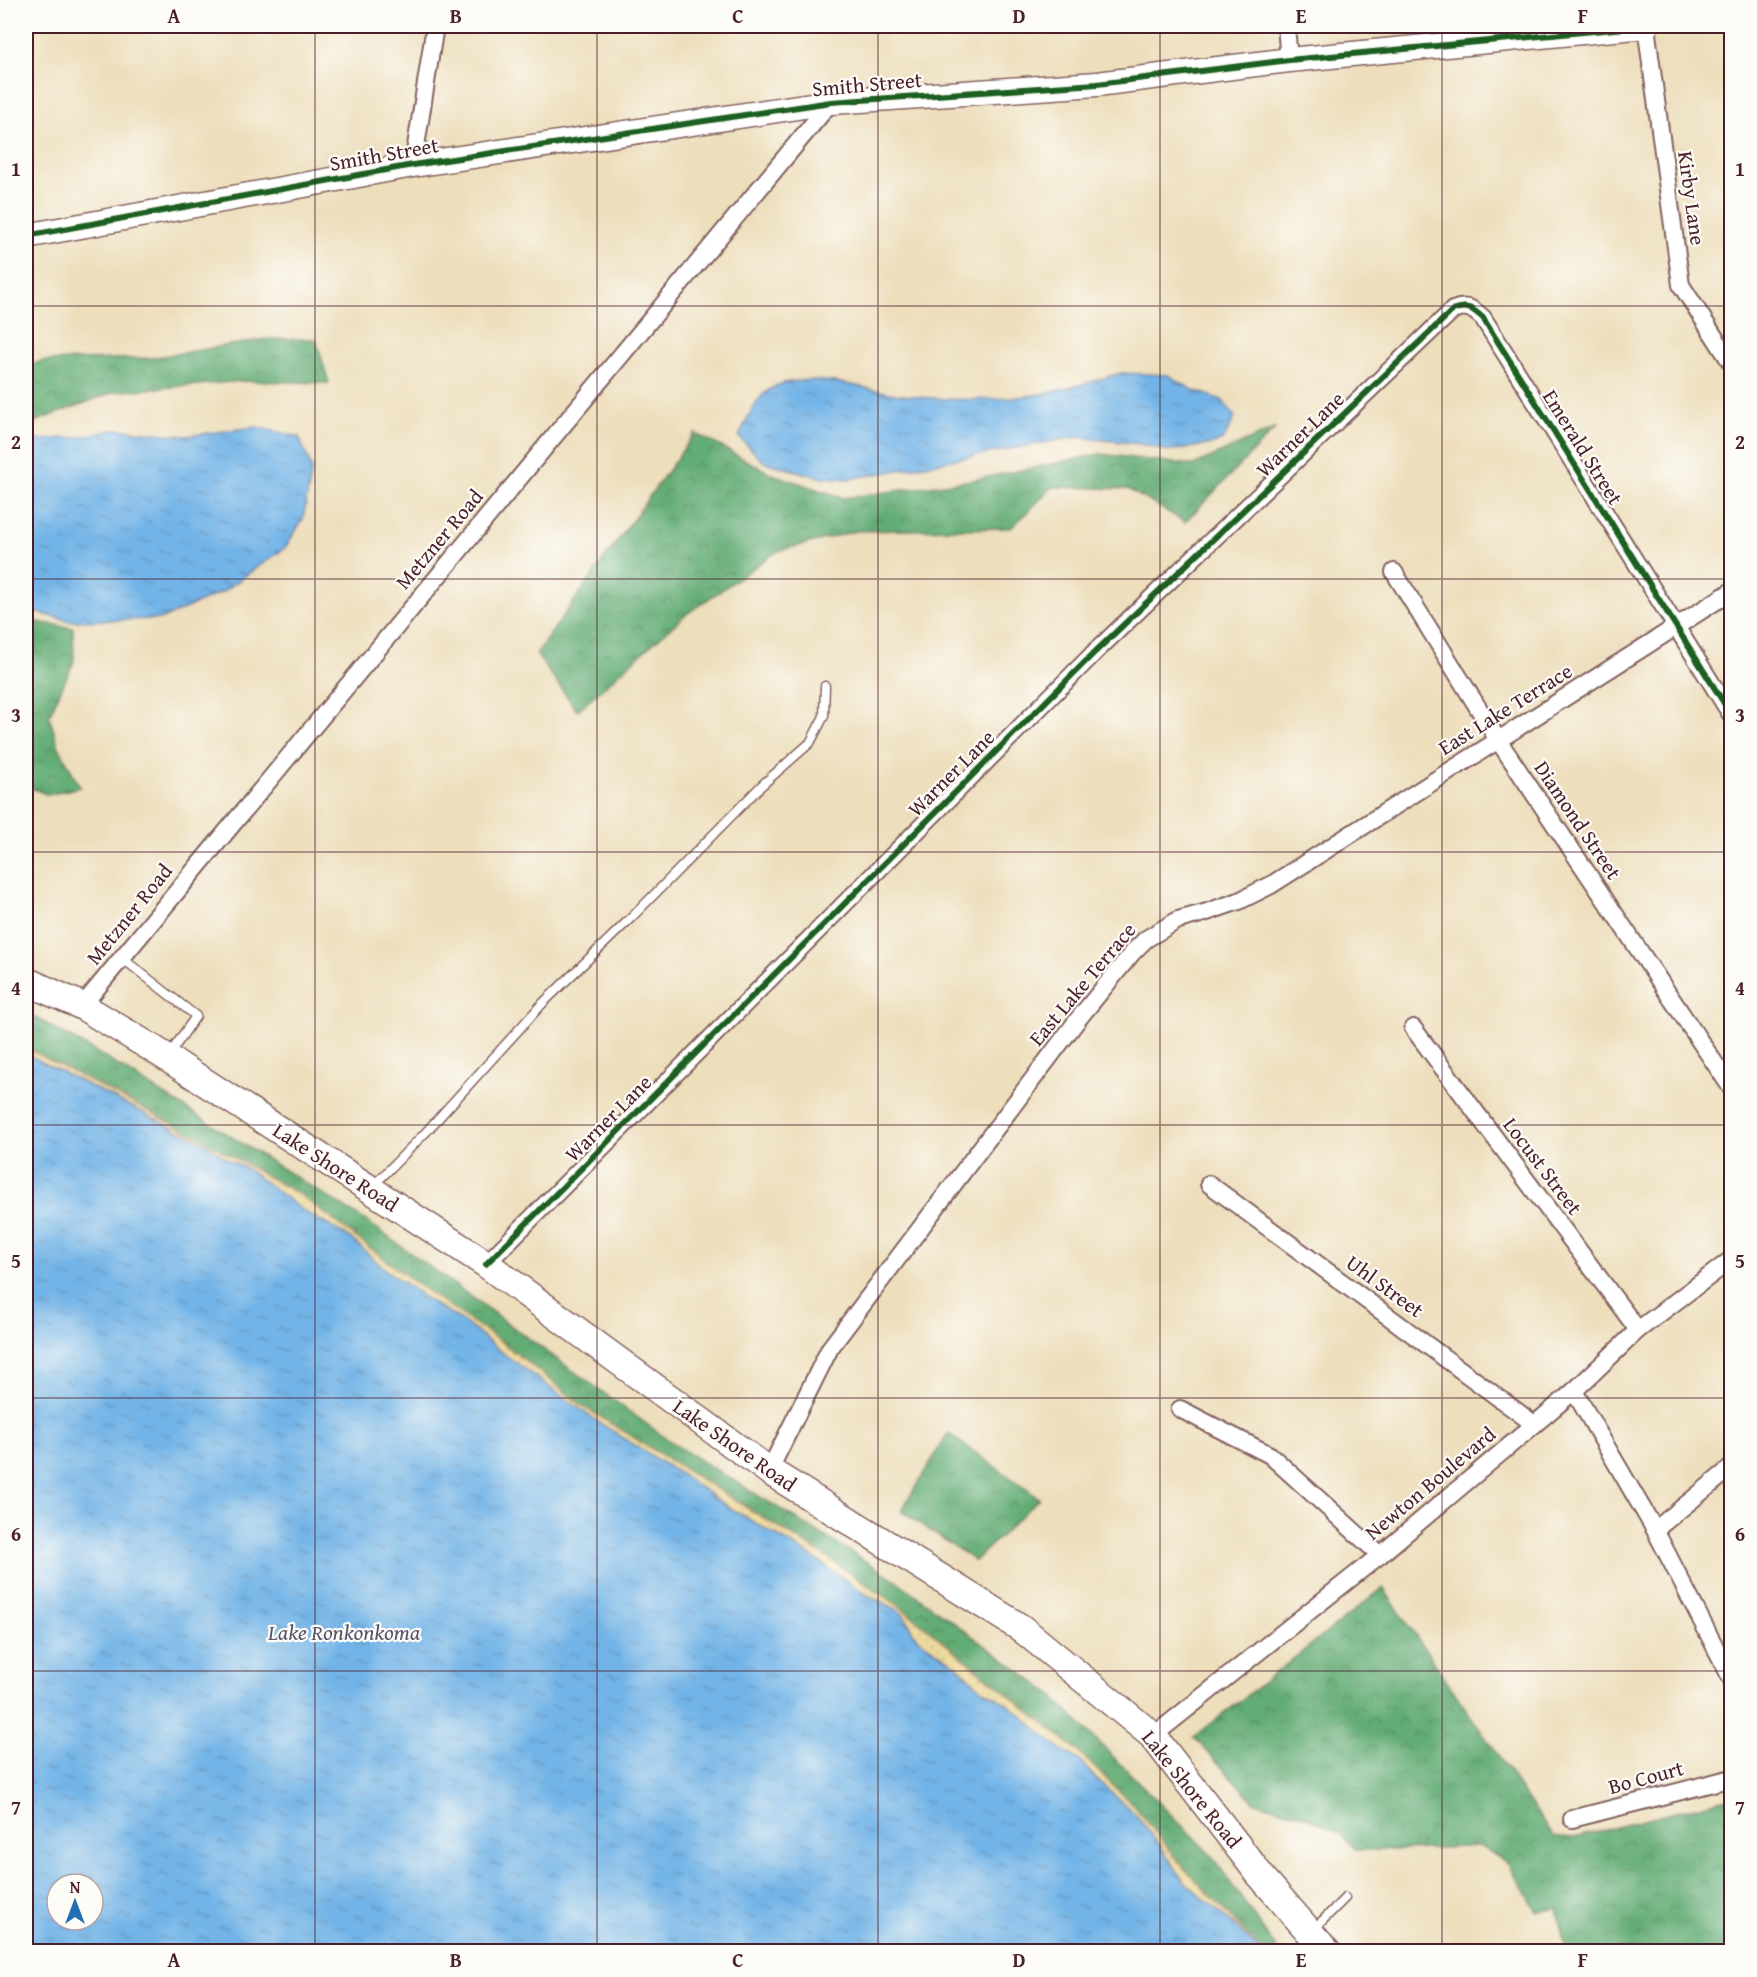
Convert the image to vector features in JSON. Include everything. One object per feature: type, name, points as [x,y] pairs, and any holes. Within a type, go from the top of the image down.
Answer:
[{"type":"main road","name":"Lake Shore Road","points":[[26,981],[82,1006],[167,1057],[486,1264],[769,1471],[1021,1628],[1153,1736],[1315,1945]]},
{"type":"street","points":[[414,165],[435,26]]},
{"type":"street","points":[[1286,26],[1289,60]]},
{"type":"street","name":"Smith Street","points":[[26,236],[414,165],[831,102],[1097,84],[1289,60],[1646,26]]},
{"type":"street","name":"Kirby Lane","points":[[1646,26],[1681,285],[1731,364]]},
{"type":"street","name":"Metzner Road","points":[[82,1006],[831,102]]},
{"type":"street","name":"Emerald Street","points":[[1449,315],[1460,307],[1466,307],[1472,308],[1483,318],[1676,627]]},
{"type":"street","name":"Warner Lane","points":[[486,1264],[1087,660],[1449,315]]},
{"type":"street","name":"Diamond Street","points":[[1394,572],[1498,740],[1731,1089]]},
{"type":"street","name":"East Lake Terrace","points":[[769,1471],[830,1348],[1079,1018],[1146,939],[1178,920],[1239,901],[1271,885],[1731,591]]},
{"type":"street","points":[[1676,627],[1731,716]]},
{"type":"street","name":"Locust Street","points":[[1413,1028],[1638,1330]]},
{"type":"street","name":"Uhl Street","points":[[1209,1184],[1534,1424]]},
{"type":"street","name":"Newton Boulevard","points":[[1153,1736],[1380,1555],[1574,1390],[1638,1330],[1731,1259]]},
{"type":"street","points":[[1574,1390],[1655,1530],[1731,1680]]},
{"type":"street","points":[[1180,1409],[1270,1455],[1380,1555]]},
{"type":"street","points":[[1655,1530],[1731,1467]]},
{"type":"street","name":"Bo Court","points":[[1572,1819],[1731,1778]]},
{"type":"lane","points":[[370,1189],[426,1132],[542,1004],[634,915],[762,785],[810,743],[824,716],[825,686]]},
{"type":"lane","points":[[122,958],[196,1016],[167,1057]]},
{"type":"lane","points":[[1315,1945],[1345,1898]]},
{"type":"green space","points":[[266,339],[316,339],[329,383],[244,381],[114,392],[26,425],[26,367],[42,361],[151,358]]},
{"type":"green space","points":[[1276,428],[1185,522],[1128,489],[1053,487],[1011,528],[856,531],[778,551],[684,616],[577,711],[536,654],[695,433],[772,474],[843,498],[973,480],[1100,454],[1193,465]]},
{"type":"green space","points":[[26,620],[73,628],[74,661],[49,716],[59,747],[80,787],[48,795],[26,786]]},
{"type":"green space","points":[[26,1012],[99,1054],[368,1222],[677,1446],[890,1576],[1050,1693],[1212,1856],[1278,1951],[1262,1951],[1185,1869],[1135,1807],[1075,1749],[903,1609],[820,1553],[582,1406],[504,1344],[418,1285],[300,1195],[192,1134],[26,1048]]},
{"type":"green space","points":[[948,1433],[1039,1498],[975,1561],[901,1511]]},
{"type":"green space","points":[[1383,1588],[1553,1836],[1573,1838],[1727,1799],[1732,1819],[1731,1951],[1566,1951],[1557,1909],[1537,1911],[1508,1863],[1479,1846],[1357,1850],[1340,1834],[1307,1816],[1254,1802],[1194,1737]]},
{"type":"sand","points":[[26,1048],[192,1134],[300,1195],[418,1285],[504,1344],[582,1406],[820,1553],[903,1609],[1075,1749],[1135,1807],[1185,1869],[1262,1951],[1184,1881],[1135,1814],[1095,1778],[1080,1761],[1057,1747],[1006,1703],[983,1690],[956,1665],[921,1641],[896,1609],[867,1595],[806,1553],[725,1505],[598,1422],[460,1319],[387,1271],[349,1237],[305,1212],[247,1169],[207,1145],[26,1054]]},
{"type":"water","points":[[1121,373],[1168,375],[1193,390],[1222,400],[1235,417],[1224,439],[1214,444],[1169,451],[1141,444],[1075,437],[850,479],[819,477],[764,462],[739,437],[755,404],[767,391],[784,383],[816,380],[895,394],[943,399],[1013,398],[1046,393]]},
{"type":"water","points":[[255,427],[299,437],[312,469],[303,519],[285,548],[222,592],[162,619],[70,621],[26,610],[26,441],[80,437],[117,429],[186,436]]},
{"type":"water","name":"Lake Ronkonkoma","points":[[26,1054],[207,1145],[247,1169],[305,1212],[349,1237],[387,1271],[460,1319],[598,1422],[725,1505],[806,1553],[867,1595],[896,1609],[904,1615],[912,1631],[921,1641],[956,1665],[983,1690],[1006,1703],[1057,1747],[1080,1761],[1095,1778],[1135,1814],[1184,1881],[1260,1951],[26,1951]]},
{"type":"cycle path","points":[[26,236],[413,165],[831,102],[1097,84],[1289,60],[1646,26]]},
{"type":"cycle path","points":[[486,1264],[1095,652],[1453,310],[1462,307],[1470,308],[1483,318],[1732,716]]}]
